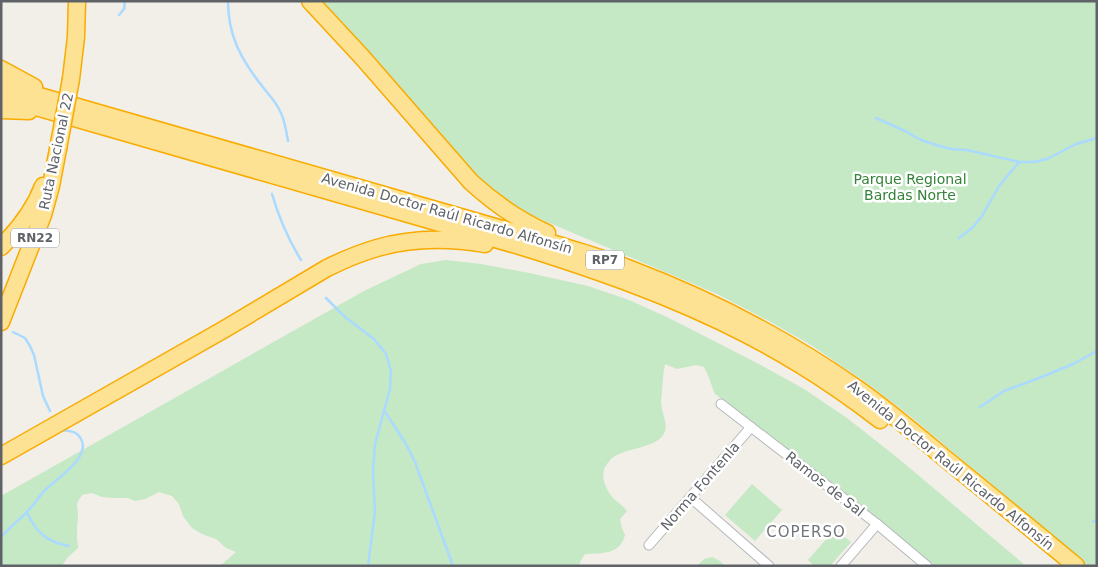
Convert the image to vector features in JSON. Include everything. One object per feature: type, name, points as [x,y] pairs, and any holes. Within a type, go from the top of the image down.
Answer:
[{"type":"highway","points":[[310,1],[362,57],[455,165],[486,196],[510,214],[535,228],[629,268]]},
{"type":"highway","name":"Ruta Nacional 22","points":[[1,322],[43,215],[51,186],[71,79],[76,37],[76,6]]},
{"type":"highway","points":[[1,69],[63,102]]},
{"type":"highway","name":"RP7","points":[[1,85],[63,102]]},
{"type":"highway","name":"RP7","points":[[1,97],[71,117]]},
{"type":"highway","name":"Avenida Doctor Raúl Ricardo Alfonsín","points":[[63,102],[543,240],[629,268],[693,295],[751,324],[856,387],[1076,566]]},
{"type":"highway","points":[[1,110],[71,117]]},
{"type":"highway","name":"Avenida Doctor Raúl Ricardo Alfonsín","points":[[71,117],[482,235],[565,261],[647,290],[700,312],[749,336],[799,364],[847,395],[900,435],[1058,566]]},
{"type":"highway","points":[[1,247],[19,227],[36,203],[58,150]]},
{"type":"highway","points":[[1,456],[327,268],[368,251],[394,244],[445,240],[478,243],[565,261]]},
{"type":"street","name":"Ramos de Sal","points":[[721,404],[877,524],[927,566]]},
{"type":"street","name":"Norma Fontenla","points":[[649,545],[751,427]]},
{"type":"street","points":[[690,497],[769,566]]},
{"type":"street","points":[[842,566],[877,524]]},
{"type":"green space","name":"Parque Regional Bardas Norte","points":[[322,1],[1097,1],[1097,566],[1088,566],[910,416],[868,384],[811,345],[717,294],[526,213],[509,203],[465,165],[362,44]]},
{"type":"green space","points":[[446,260],[481,264],[588,286],[629,300],[669,318],[757,363],[804,389],[847,418],[899,459],[1026,566],[935,566],[880,520],[715,394],[704,367],[696,365],[677,369],[665,364],[661,402],[666,427],[663,435],[653,443],[624,452],[612,458],[603,473],[609,493],[627,511],[620,519],[625,535],[623,542],[610,552],[585,554],[580,562],[580,566],[220,566],[236,552],[226,548],[216,539],[192,528],[183,516],[179,504],[172,496],[159,492],[145,499],[135,501],[128,498],[102,497],[92,493],[82,495],[77,503],[78,548],[67,558],[62,566],[1,566],[1,496],[364,291],[421,264]]},
{"type":"green space","points":[[752,484],[782,510],[755,541],[725,515]]},
{"type":"green space","points":[[835,529],[851,542],[830,566],[814,566],[808,560]]},
{"type":"green space","points":[[712,557],[725,566],[697,566],[704,559]]},
{"type":"waterway","points":[[119,15],[124,9],[125,1]]},
{"type":"waterway","points":[[228,1],[230,25],[237,46],[248,66],[282,114],[288,141]]},
{"type":"waterway","points":[[876,118],[921,140],[936,145],[1019,162],[1034,162],[1047,159],[1076,144],[1097,138]]},
{"type":"waterway","points":[[959,238],[973,227],[982,216],[999,186],[1019,162]]},
{"type":"waterway","points":[[272,194],[284,228],[301,260]]},
{"type":"waterway","points":[[326,298],[345,317],[374,339],[386,354],[391,371],[390,389],[375,444],[373,472],[375,512],[368,566]]},
{"type":"waterway","points":[[13,332],[25,338],[30,346],[34,355],[43,396],[50,411]]},
{"type":"waterway","points":[[980,407],[1004,391],[1073,364],[1097,351]]},
{"type":"waterway","points":[[384,410],[415,462],[453,566]]},
{"type":"waterway","points":[[1,537],[29,510],[46,489],[72,467],[81,453],[83,446],[79,436],[73,432],[61,430]]},
{"type":"waterway","points":[[27,513],[44,536],[69,546]]},
{"type":"waterway","points":[[1093,522],[1097,520]]},
{"type":"district","name":"COPERSO","points":[[806,532]]}]
